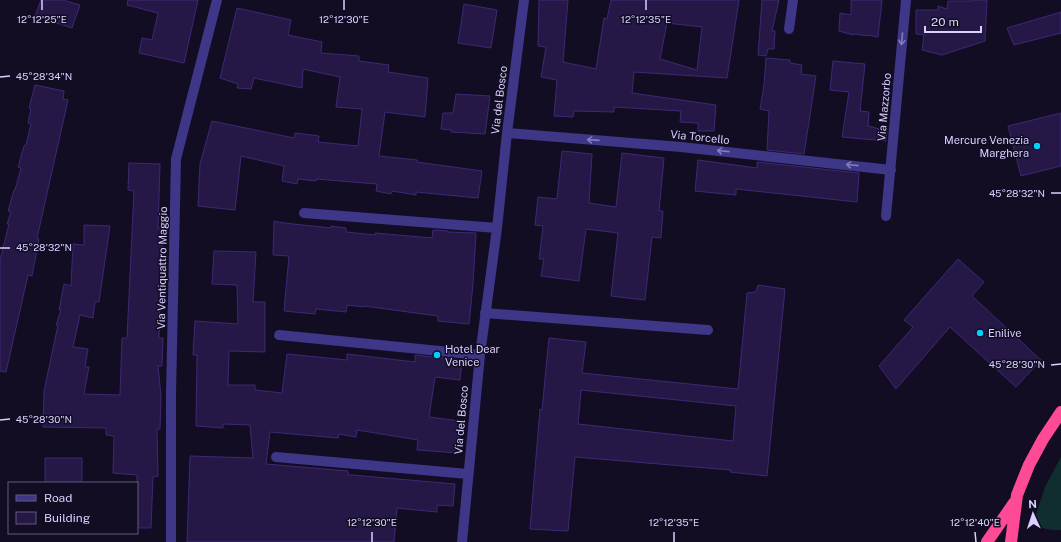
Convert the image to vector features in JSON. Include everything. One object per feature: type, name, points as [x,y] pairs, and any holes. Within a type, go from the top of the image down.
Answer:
[{"type":"highway","points":[[1011,542],[1017,495],[1029,465],[1043,439],[1061,412]]},
{"type":"highway","points":[[986,542],[1016,500]]},
{"type":"street","name":"Via Ventiquattro Maggio","points":[[171,542],[171,394],[176,159],[217,0]]},
{"type":"street","name":"Via del Bosco","points":[[462,542],[480,355],[497,228],[506,133],[524,0]]},
{"type":"street","points":[[789,29],[793,0]]},
{"type":"street","name":"Via Mazzorbo","points":[[886,216],[906,0]]},
{"type":"street","name":"Via Torcello","points":[[506,133],[681,147],[890,170]]},
{"type":"street","points":[[304,213],[497,228]]},
{"type":"street","points":[[486,313],[708,330]]},
{"type":"street","points":[[279,334],[480,355]]},
{"type":"street","points":[[276,457],[468,474]]},
{"type":"green space","points":[[1061,457],[1061,530],[1054,530],[1033,524],[1045,487]]},
{"type":"building","points":[[41,0],[63,0],[80,5],[72,28],[35,16]]},
{"type":"building","points":[[128,0],[198,0],[184,63],[139,53],[142,38],[152,40],[158,13],[127,5]]},
{"type":"building","points":[[539,0],[568,0],[563,62],[596,69],[604,18],[607,19],[611,0],[739,0],[727,78],[634,72],[632,93],[716,105],[714,131],[698,131],[698,123],[680,122],[681,111],[614,107],[614,112],[574,111],[573,117],[554,116],[557,80],[541,77],[546,47],[538,46]],"holes":[[[667,23],[702,27],[697,70],[660,59]]]},
{"type":"building","points":[[762,0],[779,0],[772,31],[775,31],[774,49],[768,49],[766,56],[758,55]]},
{"type":"building","points":[[851,0],[882,0],[878,37],[853,35],[839,31],[840,13],[851,15]]},
{"type":"building","points":[[987,0],[985,41],[942,55],[922,50],[924,35],[916,34],[916,10],[938,10],[938,6],[947,9],[948,1]]},
{"type":"building","points":[[464,4],[497,10],[491,48],[458,43]]},
{"type":"building","points":[[237,8],[291,20],[288,35],[322,42],[321,53],[359,56],[359,61],[389,65],[388,72],[428,78],[425,117],[385,112],[379,156],[417,160],[417,162],[482,171],[478,198],[416,192],[416,195],[392,191],[391,194],[376,191],[377,184],[316,179],[316,181],[298,179],[297,184],[282,181],[284,166],[241,156],[235,210],[198,206],[200,164],[212,121],[294,138],[295,133],[319,136],[318,142],[358,146],[362,109],[336,107],[340,77],[303,69],[302,88],[254,78],[251,89],[237,88],[238,84],[220,78]]},
{"type":"building","points":[[1061,12],[1061,33],[1014,45],[1007,28]]},
{"type":"building","points":[[766,58],[790,60],[790,63],[802,65],[801,74],[816,76],[804,154],[767,150],[769,111],[760,109]]},
{"type":"building","points":[[833,61],[865,64],[860,111],[869,112],[868,126],[887,131],[886,141],[842,137],[849,92],[830,90]]},
{"type":"building","points":[[35,85],[64,91],[63,99],[68,100],[37,238],[39,239],[32,276],[28,275],[6,372],[0,371],[0,260],[9,224],[7,224],[11,212],[8,211],[21,168],[18,167],[24,146],[26,145],[31,124],[28,123],[31,109],[29,108]]},
{"type":"building","points":[[456,94],[490,96],[485,134],[451,132],[451,130],[441,129],[443,113],[453,113]]},
{"type":"building","name":"Mercure Venezia Marghera","points":[[1061,113],[1061,166],[1021,176],[1008,126]]},
{"type":"building","points":[[562,151],[592,154],[589,203],[616,207],[622,153],[664,158],[659,211],[663,211],[661,238],[652,237],[645,300],[611,296],[618,233],[586,229],[579,281],[541,276],[544,259],[539,259],[543,226],[535,225],[538,197],[557,199]]},
{"type":"building","points":[[698,160],[757,168],[757,162],[859,173],[857,202],[736,189],[736,195],[695,191]]},
{"type":"building","points":[[129,163],[160,164],[158,228],[163,228],[159,338],[163,338],[162,366],[158,366],[161,396],[160,429],[157,429],[158,476],[153,477],[151,528],[138,528],[137,475],[113,473],[114,436],[106,435],[106,428],[43,427],[44,391],[58,325],[56,325],[61,310],[59,310],[64,284],[71,286],[73,244],[84,245],[84,225],[110,226],[99,302],[95,302],[93,318],[80,315],[73,347],[88,349],[85,367],[89,367],[84,394],[120,395],[122,338],[127,338],[134,191],[128,190]]},
{"type":"building","points":[[274,221],[331,228],[331,226],[346,228],[346,232],[375,235],[375,233],[432,238],[433,230],[476,233],[469,324],[438,321],[438,316],[364,306],[347,305],[346,312],[316,309],[315,314],[284,311],[289,256],[273,255]]},
{"type":"building","points":[[214,251],[256,252],[253,302],[265,302],[265,352],[229,351],[228,385],[255,385],[255,390],[282,393],[287,354],[347,360],[347,354],[415,362],[415,355],[462,360],[460,380],[435,377],[429,417],[460,421],[458,453],[417,450],[418,440],[357,430],[356,437],[339,434],[338,438],[270,432],[266,464],[348,471],[348,475],[455,484],[453,506],[437,505],[437,512],[397,508],[394,542],[187,542],[190,456],[253,458],[250,425],[223,424],[223,428],[196,426],[197,355],[193,355],[195,321],[238,324],[237,285],[212,284]]},
{"type":"building","points":[[958,259],[984,282],[972,296],[1041,360],[1016,387],[950,327],[896,389],[879,366],[913,327],[904,320]]},
{"type":"building","points":[[758,285],[785,289],[767,476],[730,472],[731,470],[575,457],[568,531],[530,529],[540,409],[542,410],[549,338],[586,342],[582,373],[738,389],[747,293],[756,292]],"holes":[[[581,390],[736,406],[733,441],[578,424]]]},
{"type":"building","points":[[45,458],[82,458],[82,482],[45,482]]},
{"type":"place","name":"Mercure Venezia Marghera","points":[[1037,146]]},
{"type":"place","name":"Enilive","points":[[980,333]]},
{"type":"place","name":"Hotel Dear Venice","points":[[437,355]]}]
